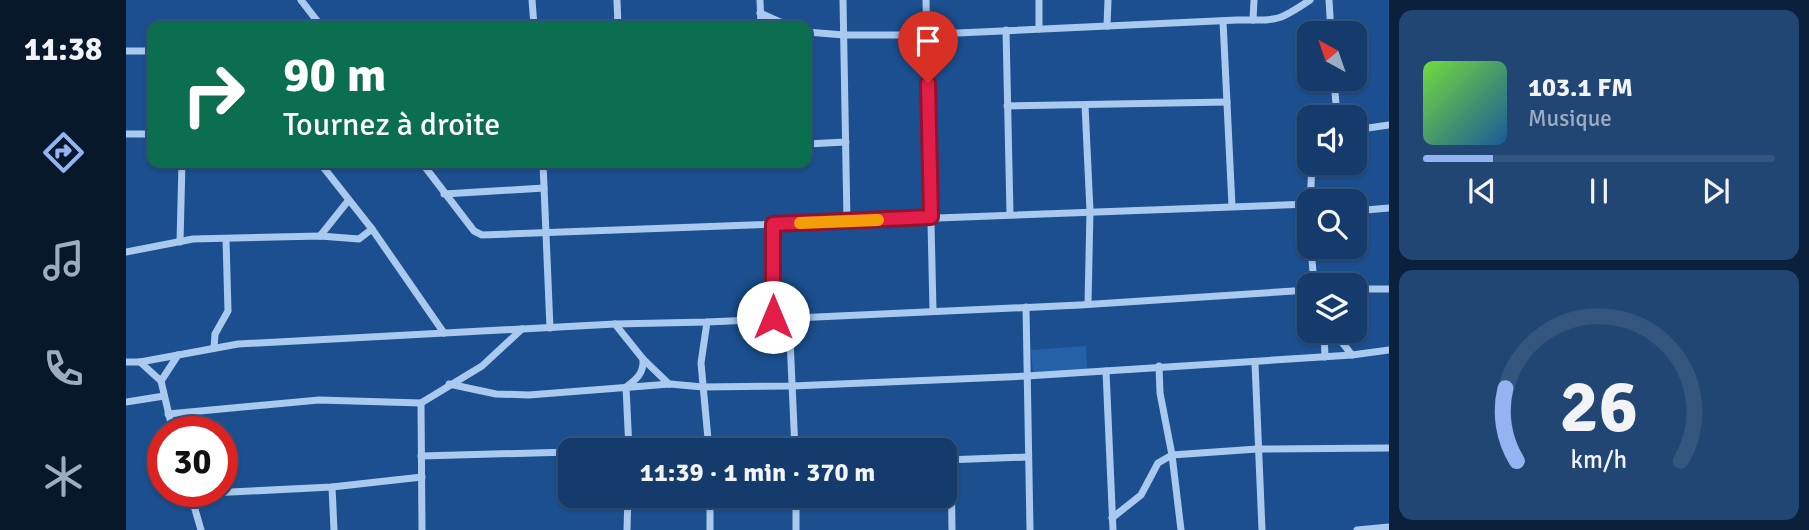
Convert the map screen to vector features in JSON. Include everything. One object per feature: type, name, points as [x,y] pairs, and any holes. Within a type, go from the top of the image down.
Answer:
[{"type":"street","points":[[300,0],[317,21]]},
{"type":"street","points":[[533,0],[534,21]]},
{"type":"street","points":[[617,0],[618,21]]},
{"type":"street","points":[[760,0],[761,21]]},
{"type":"street","points":[[843,0],[848,221]]},
{"type":"street","points":[[926,0],[933,311]]},
{"type":"street","points":[[1038,0],[1039,29]]},
{"type":"street","points":[[1107,26],[1108,0]]},
{"type":"street","points":[[1252,20],[1254,0]]},
{"type":"street","points":[[812,32],[845,35],[927,34],[1266,21],[1284,17],[1310,0]]},
{"type":"street","points":[[1329,0],[1330,21]]},
{"type":"street","points":[[760,13],[778,21]]},
{"type":"street","points":[[1223,21],[1232,206]]},
{"type":"street","points":[[1006,30],[1010,214]]},
{"type":"street","points":[[126,51],[147,51]]},
{"type":"street","points":[[1007,106],[1227,102]]},
{"type":"street","points":[[1085,105],[1090,211],[1088,304]]},
{"type":"street","points":[[1367,128],[1389,125]]},
{"type":"street","points":[[126,134],[147,134]]},
{"type":"street","points":[[812,144],[846,142]]},
{"type":"street","points":[[180,242],[183,168]]},
{"type":"street","points":[[324,168],[372,229],[444,334]]},
{"type":"street","points":[[426,168],[478,234],[1297,204]]},
{"type":"street","points":[[543,168],[550,328]]},
{"type":"street","points":[[444,194],[544,188]]},
{"type":"street","points":[[320,236],[348,201]]},
{"type":"street","points":[[1367,210],[1389,208]]},
{"type":"street","points":[[773,224],[773,317]]},
{"type":"street","points":[[126,252],[180,242],[226,239],[320,236],[359,239],[372,229]]},
{"type":"street","points":[[214,348],[215,334],[228,310],[226,239]]},
{"type":"street","points":[[1367,289],[1389,289]]},
{"type":"street","points":[[126,362],[140,362],[238,344],[615,324],[1088,304],[1297,291]]},
{"type":"street","points":[[1026,307],[1030,530]]},
{"type":"street","points":[[789,317],[794,438]]},
{"type":"street","points":[[708,322],[701,355],[708,438]]},
{"type":"street","points":[[615,324],[643,359],[670,384]]},
{"type":"street","points":[[140,362],[161,381],[168,414],[319,400],[421,403],[482,366],[522,330]]},
{"type":"street","points":[[1324,343],[1325,358]]},
{"type":"street","points":[[1342,343],[1352,355]]},
{"type":"street","points":[[449,384],[512,395],[670,384],[704,387],[792,386],[1255,363],[1389,350]]},
{"type":"street","points":[[161,381],[178,355]]},
{"type":"street","points":[[626,387],[638,379],[642,372],[643,359]]},
{"type":"street","points":[[1255,363],[1262,530]]},
{"type":"street","points":[[1159,366],[1162,406],[1172,454],[1181,530]]},
{"type":"street","points":[[1106,371],[1113,530]]},
{"type":"street","points":[[626,387],[628,438]]},
{"type":"street","points":[[126,402],[164,396]]},
{"type":"street","points":[[421,403],[422,530]]},
{"type":"street","points":[[1112,518],[1141,495],[1158,463],[1172,454],[1257,449],[1389,449]]},
{"type":"street","points":[[421,456],[558,452]]},
{"type":"street","points":[[957,460],[1028,457]]},
{"type":"street","points":[[238,491],[332,487],[422,477]]},
{"type":"street","points":[[332,487],[334,530]]},
{"type":"street","points":[[194,507],[201,530]]},
{"type":"street","points":[[627,530],[628,508]]},
{"type":"street","points":[[710,508],[710,530]]},
{"type":"street","points":[[796,508],[796,530]]},
{"type":"street","points":[[951,508],[952,530]]},
{"type":"street","points":[[1357,530],[1389,527]]},
{"type":"shaded area","points":[[1086,346],[1087,370],[1033,374],[1031,350]]},
{"type":"slow traffic","points":[[800,223],[878,220]]},
{"type":"route","points":[[773,317],[773,224],[931,217],[928,83]]}]
